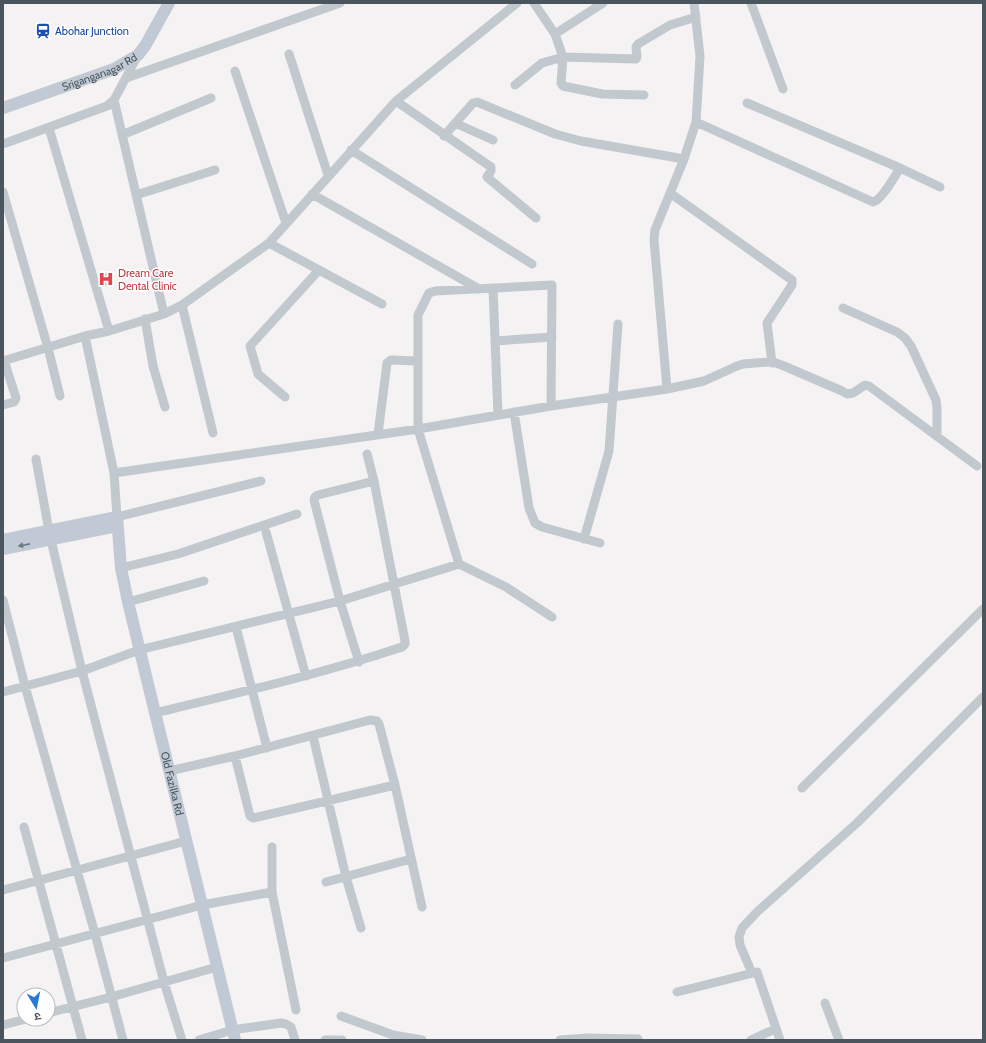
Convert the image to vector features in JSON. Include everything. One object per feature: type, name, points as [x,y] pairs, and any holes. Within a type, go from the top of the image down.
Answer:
[{"type":"main road","name":"Sriganganagar Rd","points":[[3,108],[114,69],[138,55],[145,46],[169,3]]},
{"type":"main road","points":[[3,549],[50,535],[117,521]]},
{"type":"main road","name":"Old Fazilka Rd","points":[[117,521],[121,568],[128,602],[234,1035]]},
{"type":"main road","points":[[3,540],[50,535]]},
{"type":"street","points":[[126,78],[340,3]]},
{"type":"street","points":[[3,405],[16,400],[3,361],[84,336],[109,331],[164,314],[182,305],[269,243],[328,175],[396,101],[517,3]]},
{"type":"street","points":[[534,3],[555,34],[563,57],[561,82],[563,86],[602,94],[644,95]]},
{"type":"street","points":[[555,34],[603,3]]},
{"type":"street","points":[[667,389],[654,240],[655,230],[684,160],[696,122],[700,56],[694,3]]},
{"type":"street","points":[[751,3],[784,90]]},
{"type":"street","points":[[514,85],[542,63],[563,57],[636,59],[636,47],[638,44],[670,25],[696,17]]},
{"type":"street","points":[[289,54],[328,175]]},
{"type":"street","points":[[3,144],[106,106],[114,100],[138,55]]},
{"type":"street","points":[[235,71],[286,223]]},
{"type":"street","points":[[122,135],[211,98]]},
{"type":"street","points":[[114,100],[164,314]]},
{"type":"street","points":[[396,101],[444,136],[491,167],[491,171],[487,177],[536,218]]},
{"type":"street","points":[[444,136],[473,103],[477,102],[555,134],[581,142],[684,160]]},
{"type":"street","points":[[747,103],[900,168],[940,187]]},
{"type":"street","points":[[696,122],[873,202],[882,195],[900,168]]},
{"type":"street","points":[[455,124],[493,140]]},
{"type":"street","points":[[48,128],[109,331]]},
{"type":"street","points":[[351,150],[532,264]]},
{"type":"street","points":[[136,195],[215,170]]},
{"type":"street","points":[[3,192],[48,348],[60,396]]},
{"type":"street","points":[[670,193],[792,280],[792,285],[767,323],[772,363]]},
{"type":"street","points":[[312,194],[479,289]]},
{"type":"street","points":[[269,243],[382,304]]},
{"type":"street","points":[[285,397],[258,374],[250,346],[319,270]]},
{"type":"street","points":[[459,564],[418,429],[418,315],[429,293],[435,291],[552,285],[551,406]]},
{"type":"street","points":[[493,288],[498,415]]},
{"type":"street","points":[[182,305],[213,433]]},
{"type":"street","points":[[842,308],[897,332],[905,338],[911,346],[936,400],[937,436]]},
{"type":"street","points":[[145,319],[154,370],[165,407]]},
{"type":"street","points":[[584,539],[609,451],[618,324]]},
{"type":"street","points":[[84,336],[114,473],[117,521],[261,481]]},
{"type":"street","points":[[496,341],[552,337]]},
{"type":"street","points":[[378,434],[387,363],[391,360],[417,361]]},
{"type":"street","points":[[114,473],[418,429],[551,406],[667,389],[704,381],[737,366],[772,363],[784,366],[847,394],[853,393],[865,385],[869,386],[976,466]]},
{"type":"street","points":[[514,412],[531,517],[542,527],[600,543]]},
{"type":"street","points":[[155,714],[359,662],[402,647],[405,641],[374,481],[367,454]]},
{"type":"street","points":[[36,459],[50,535],[82,671],[164,982],[182,1040]]},
{"type":"street","points":[[359,662],[340,601],[314,500],[315,496],[318,495],[374,481]]},
{"type":"street","points":[[121,568],[178,554],[297,514]]},
{"type":"street","points":[[266,532],[306,676]]},
{"type":"street","points":[[3,692],[82,671],[140,650],[340,601],[459,564],[506,588],[552,618]]},
{"type":"street","points":[[128,602],[204,581]]},
{"type":"street","points":[[3,600],[24,686],[76,872],[95,934],[123,1040]]},
{"type":"street","points":[[802,788],[983,609]]},
{"type":"street","points":[[236,627],[267,748]]},
{"type":"street","points":[[752,973],[740,945],[739,937],[742,928],[758,911],[857,823],[983,697]]},
{"type":"street","points":[[169,771],[267,748],[370,720],[377,721],[395,785],[422,907]]},
{"type":"street","points":[[313,736],[346,877],[361,928]]},
{"type":"street","points":[[235,756],[250,816],[252,818],[395,785]]},
{"type":"street","points":[[24,827],[82,1040]]},
{"type":"street","points":[[3,890],[76,872],[186,841]]},
{"type":"street","points":[[272,846],[272,892],[296,1010]]},
{"type":"street","points":[[326,882],[412,859]]},
{"type":"street","points":[[3,958],[202,905],[272,892]]},
{"type":"street","points":[[56,1012],[217,967]]},
{"type":"street","points":[[677,992],[752,973],[758,973],[780,1040]]},
{"type":"street","points":[[825,1003],[839,1040]]},
{"type":"street","points":[[341,1016],[393,1037],[422,1040]]},
{"type":"street","points":[[3,1025],[16,1022]]},
{"type":"street","points":[[199,1040],[234,1035],[286,1024],[291,1027],[295,1040]]},
{"type":"street","points":[[755,1039],[776,1029]]},
{"type":"street","points":[[560,1040],[588,1038],[638,1039]]},
{"type":"street","points":[[325,1040],[342,1040]]},
{"type":"building","points":[[111,273],[113,283],[102,286],[99,275]]},
{"type":"place","name":"Abohar Junction","points":[[43,31]]},
{"type":"place","name":"Dream Care Dental Clinic","points":[[106,279]]}]
